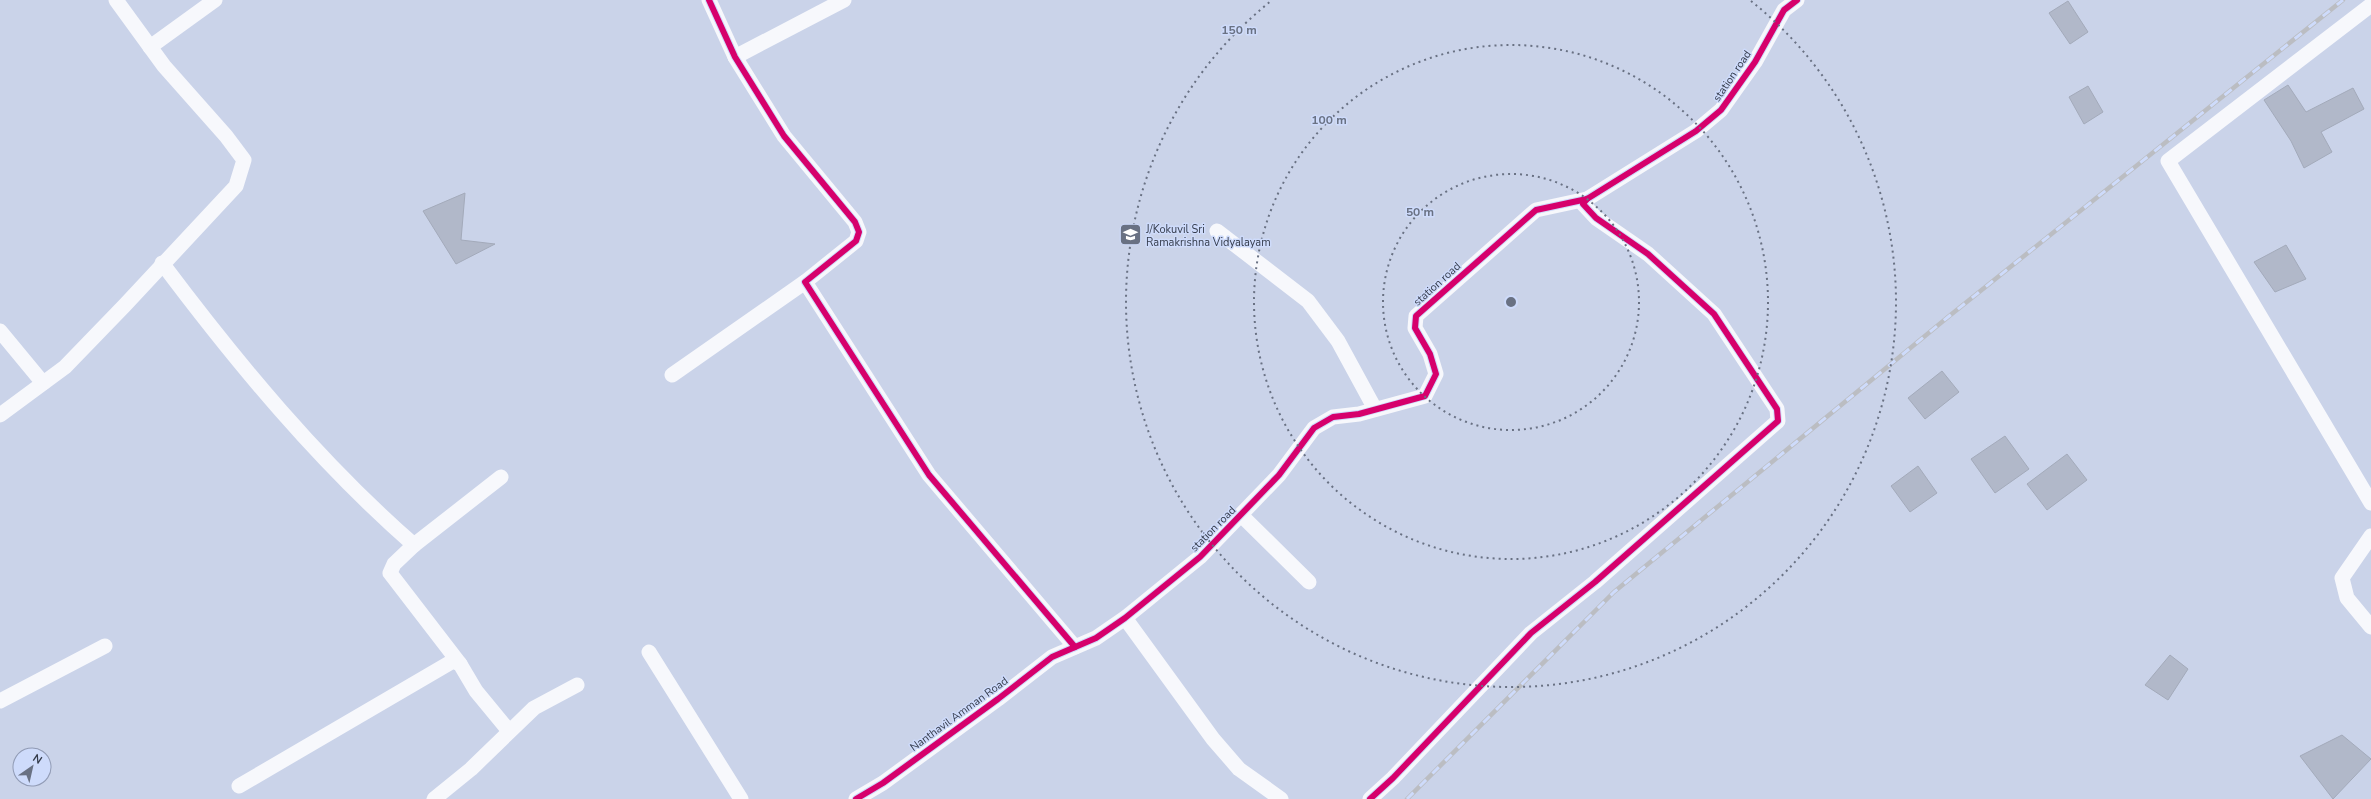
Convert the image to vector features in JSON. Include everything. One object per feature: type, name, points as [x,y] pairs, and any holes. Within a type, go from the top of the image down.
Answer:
[{"type":"street","points":[[0,415],[65,366],[236,186],[244,160],[150,47],[116,0]]},
{"type":"street","points":[[150,47],[215,0]]},
{"type":"street","points":[[672,375],[805,282],[856,241],[859,232],[855,222],[784,136],[735,57],[709,0]]},
{"type":"street","points":[[735,57],[844,0]]},
{"type":"street","name":"station road","points":[[1075,647],[1096,638],[1125,618],[1200,558],[1279,475],[1314,428],[1333,417],[1360,414],[1425,396],[1436,374],[1430,354],[1415,328],[1416,316],[1536,210],[1587,199],[1696,132],[1721,110],[1755,62],[1784,10],[1794,1]]},
{"type":"street","points":[[2371,5],[2168,161],[2371,504]]},
{"type":"street","points":[[1370,799],[1393,778],[1531,633],[1595,582],[1778,421],[1777,409],[1714,314],[1648,254],[1596,218],[1583,204],[1587,199]]},
{"type":"street","points":[[1217,231],[1308,301],[1338,341],[1375,409]]},
{"type":"street","points":[[162,263],[212,329],[328,463],[370,507],[414,545]]},
{"type":"street","points":[[805,282],[929,474],[1075,647]]},
{"type":"street","points":[[0,331],[43,383]]},
{"type":"street","points":[[501,477],[414,545],[394,564],[390,573],[460,664],[476,691],[509,731]]},
{"type":"street","points":[[1241,515],[1309,582]]},
{"type":"street","points":[[2371,536],[2342,578],[2347,598],[2371,627]]},
{"type":"street","points":[[1125,618],[1213,739],[1240,769],[1281,799]]},
{"type":"street","points":[[0,701],[105,646]]},
{"type":"street","name":"Nanthavil Amman Road","points":[[856,799],[883,782],[992,704],[1052,657],[1075,647]]},
{"type":"street","points":[[649,652],[741,799]]},
{"type":"street","points":[[239,786],[403,690],[446,663],[453,660],[460,664]]},
{"type":"street","points":[[434,799],[471,769],[534,708],[578,685]]},
{"type":"building","points":[[2068,1],[2088,32],[2070,44],[2049,13]]},
{"type":"building","points":[[2288,85],[2306,112],[2353,88],[2364,109],[2321,132],[2332,152],[2304,168],[2291,141],[2264,100]]},
{"type":"building","points":[[2088,86],[2103,112],[2084,124],[2069,97]]},
{"type":"building","points":[[465,193],[461,240],[495,244],[456,264],[423,211]]},
{"type":"building","points":[[2286,245],[2306,279],[2275,292],[2254,262]]},
{"type":"building","points":[[1942,371],[1959,392],[1925,419],[1908,398]]},
{"type":"building","points":[[2005,436],[2029,469],[1995,493],[1971,459]]},
{"type":"building","points":[[2067,454],[2087,480],[2047,510],[2027,484]]},
{"type":"building","points":[[1918,466],[1937,493],[1910,512],[1891,486]]},
{"type":"building","points":[[2170,655],[2188,669],[2168,700],[2145,685]]},
{"type":"building","points":[[2342,735],[2371,759],[2333,799],[2300,756]]},
{"type":"railway","points":[[1407,799],[1614,592],[1948,317],[2343,0]]},
{"type":"cycle path","points":[[709,0],[735,57],[784,136],[855,222],[859,232],[856,241],[805,282],[929,475],[1075,647]]},
{"type":"cycle path","points":[[856,799],[883,783],[998,699],[1052,657],[1096,638],[1125,618],[1200,557],[1279,475],[1314,428],[1333,417],[1359,414],[1425,396],[1436,374],[1430,354],[1415,328],[1416,316],[1536,210],[1587,199],[1696,131],[1721,110],[1755,62],[1784,10],[1797,0]]},
{"type":"cycle path","points":[[1370,799],[1393,778],[1531,633],[1595,582],[1778,421],[1777,409],[1714,314],[1648,254],[1596,218],[1583,204],[1587,199]]},
{"type":"place","name":"J/Kokuvil Sri Ramakrishna Vidyalayam","points":[[1130,235]]}]
